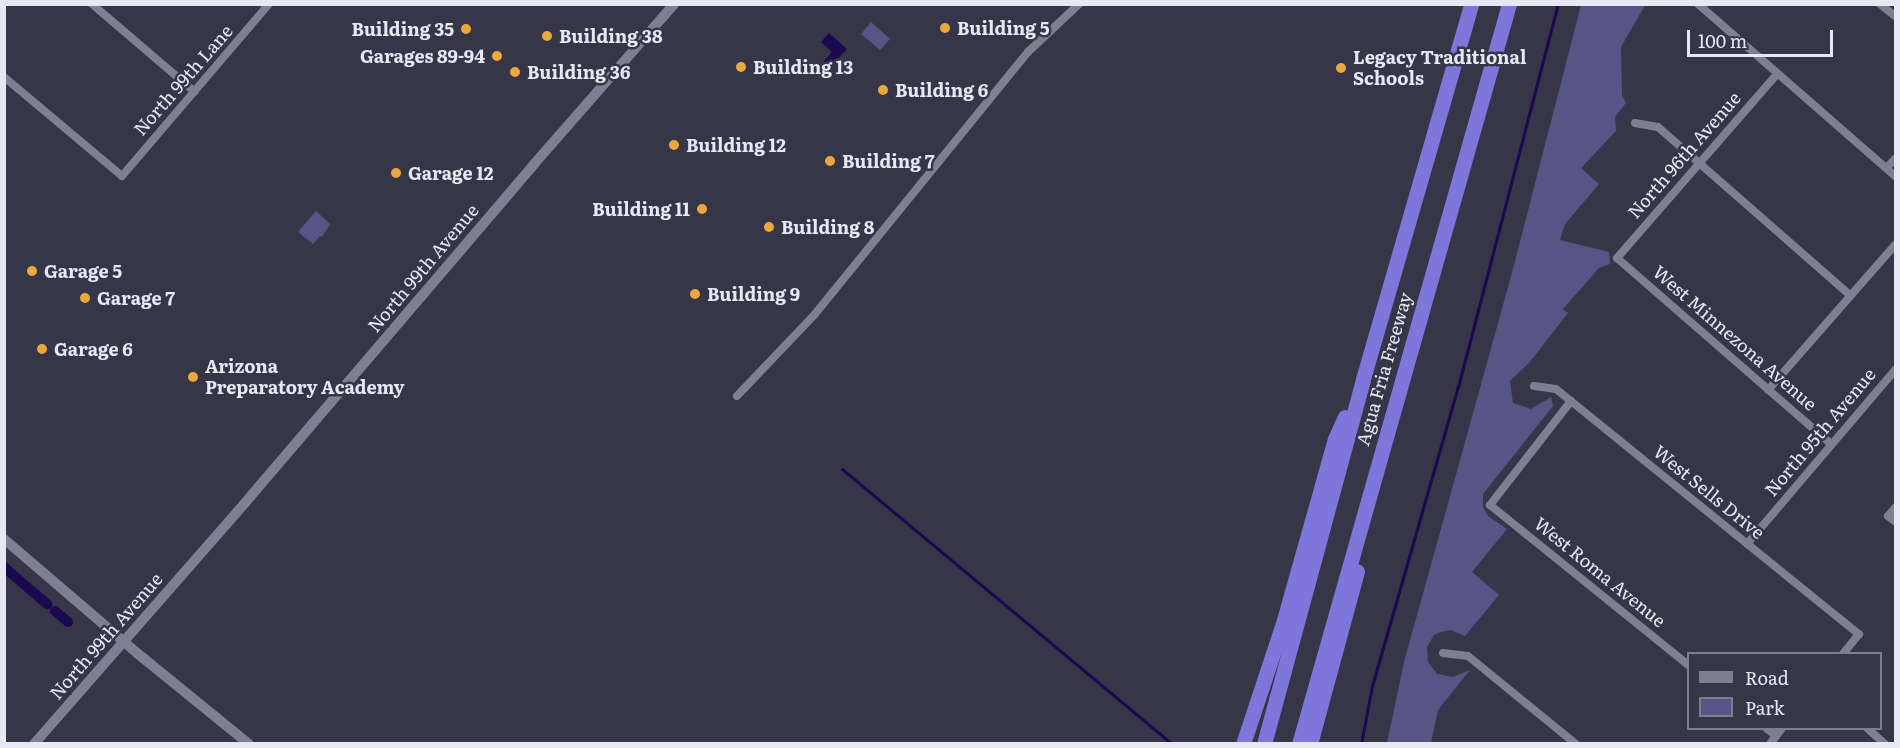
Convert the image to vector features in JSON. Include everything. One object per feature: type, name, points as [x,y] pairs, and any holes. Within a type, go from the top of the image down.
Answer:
[{"type":"highway","name":"Agua Fria Freeway","points":[[1264,744],[1363,379],[1471,4]]},
{"type":"highway","name":"Agua Fria Freeway","points":[[1299,744],[1503,23],[1511,4]]},
{"type":"highway","points":[[1243,744],[1284,621],[1335,439],[1363,379]]},
{"type":"highway","points":[[1310,744],[1388,459],[1397,396]]},
{"type":"main road","name":"North 99th Avenue","points":[[34,744],[674,4]]},
{"type":"main road","points":[[4,539],[123,642],[249,744]]},
{"type":"street","points":[[92,4],[195,92]]},
{"type":"street","points":[[737,396],[814,314],[1028,52],[1078,4]]},
{"type":"street","points":[[1880,4],[1896,17]]},
{"type":"street","name":"North 99th Lane","points":[[4,77],[122,176],[268,5]]},
{"type":"street","points":[[1701,5],[1896,177]]},
{"type":"street","name":"North 96th Avenue","points":[[1617,258],[1777,74]]},
{"type":"street","points":[[1635,123],[1658,127],[1850,295]]},
{"type":"street","points":[[1886,168],[1896,158]]},
{"type":"street","points":[[1768,390],[1896,244]]},
{"type":"street","name":"West Minnezona Avenue","points":[[1617,258],[1831,444]]},
{"type":"street","name":"North 95th Avenue","points":[[1747,544],[1896,369]]},
{"type":"street","name":"West Sells Drive","points":[[1534,386],[1556,389],[1859,634],[1845,652]]},
{"type":"street","name":"West Roma Avenue","points":[[1570,401],[1490,505],[1687,663]]},
{"type":"street","points":[[1896,507],[1888,516],[1896,522]]},
{"type":"street","points":[[1443,653],[1468,656],[1576,744]]},
{"type":"street","points":[[1868,730],[1885,744]]},
{"type":"green space","points":[[1581,5],[1645,5],[1621,47],[1622,95],[1626,103],[1615,117],[1616,131],[1581,168],[1599,184],[1565,224],[1560,240],[1609,252],[1610,264],[1599,268],[1563,309],[1568,313],[1529,363],[1510,381],[1513,403],[1531,409],[1551,397],[1553,406],[1483,494],[1483,507],[1488,516],[1507,529],[1472,572],[1499,595],[1465,636],[1450,630],[1441,632],[1434,635],[1427,647],[1428,662],[1437,674],[1453,677],[1470,670],[1438,710],[1431,743],[1387,743],[1404,662],[1513,269]]},
{"type":"green space","points":[[871,22],[890,39],[880,50],[861,34]]},
{"type":"green space","points":[[316,211],[330,224],[322,237],[320,236],[313,244],[298,232]]},
{"type":"shaded area","points":[[829,33],[847,49],[829,68],[823,62],[832,52],[821,42]]},
{"type":"waterway","points":[[1361,744],[1372,686],[1458,387],[1558,4]]},
{"type":"waterway","points":[[842,469],[1172,744]]},
{"type":"waterway","points":[[4,567],[47,604]]},
{"type":"waterway","points":[[55,611],[68,622]]},
{"type":"place","name":"Building 5","points":[[945,28]]},
{"type":"place","name":"Building 35","points":[[466,29]]},
{"type":"place","name":"Building 38","points":[[547,36]]},
{"type":"place","name":"Garages 89-94","points":[[497,56]]},
{"type":"place","name":"Building 13","points":[[741,67]]},
{"type":"place","name":"Legacy Traditional Schools","points":[[1341,68]]},
{"type":"place","name":"Building 36","points":[[515,72]]},
{"type":"place","name":"Building 6","points":[[883,90]]},
{"type":"place","name":"Building 12","points":[[674,145]]},
{"type":"place","name":"Building 7","points":[[830,161]]},
{"type":"place","name":"Garage 12","points":[[396,173]]},
{"type":"place","name":"Building 11","points":[[702,209]]},
{"type":"place","name":"Building 8","points":[[769,227]]},
{"type":"place","name":"Garage 5","points":[[32,271]]},
{"type":"place","name":"Building 9","points":[[695,294]]},
{"type":"place","name":"Garage 7","points":[[85,298]]},
{"type":"place","name":"Garage 6","points":[[42,349]]},
{"type":"place","name":"Arizona Preparatory Academy","points":[[193,377]]}]
